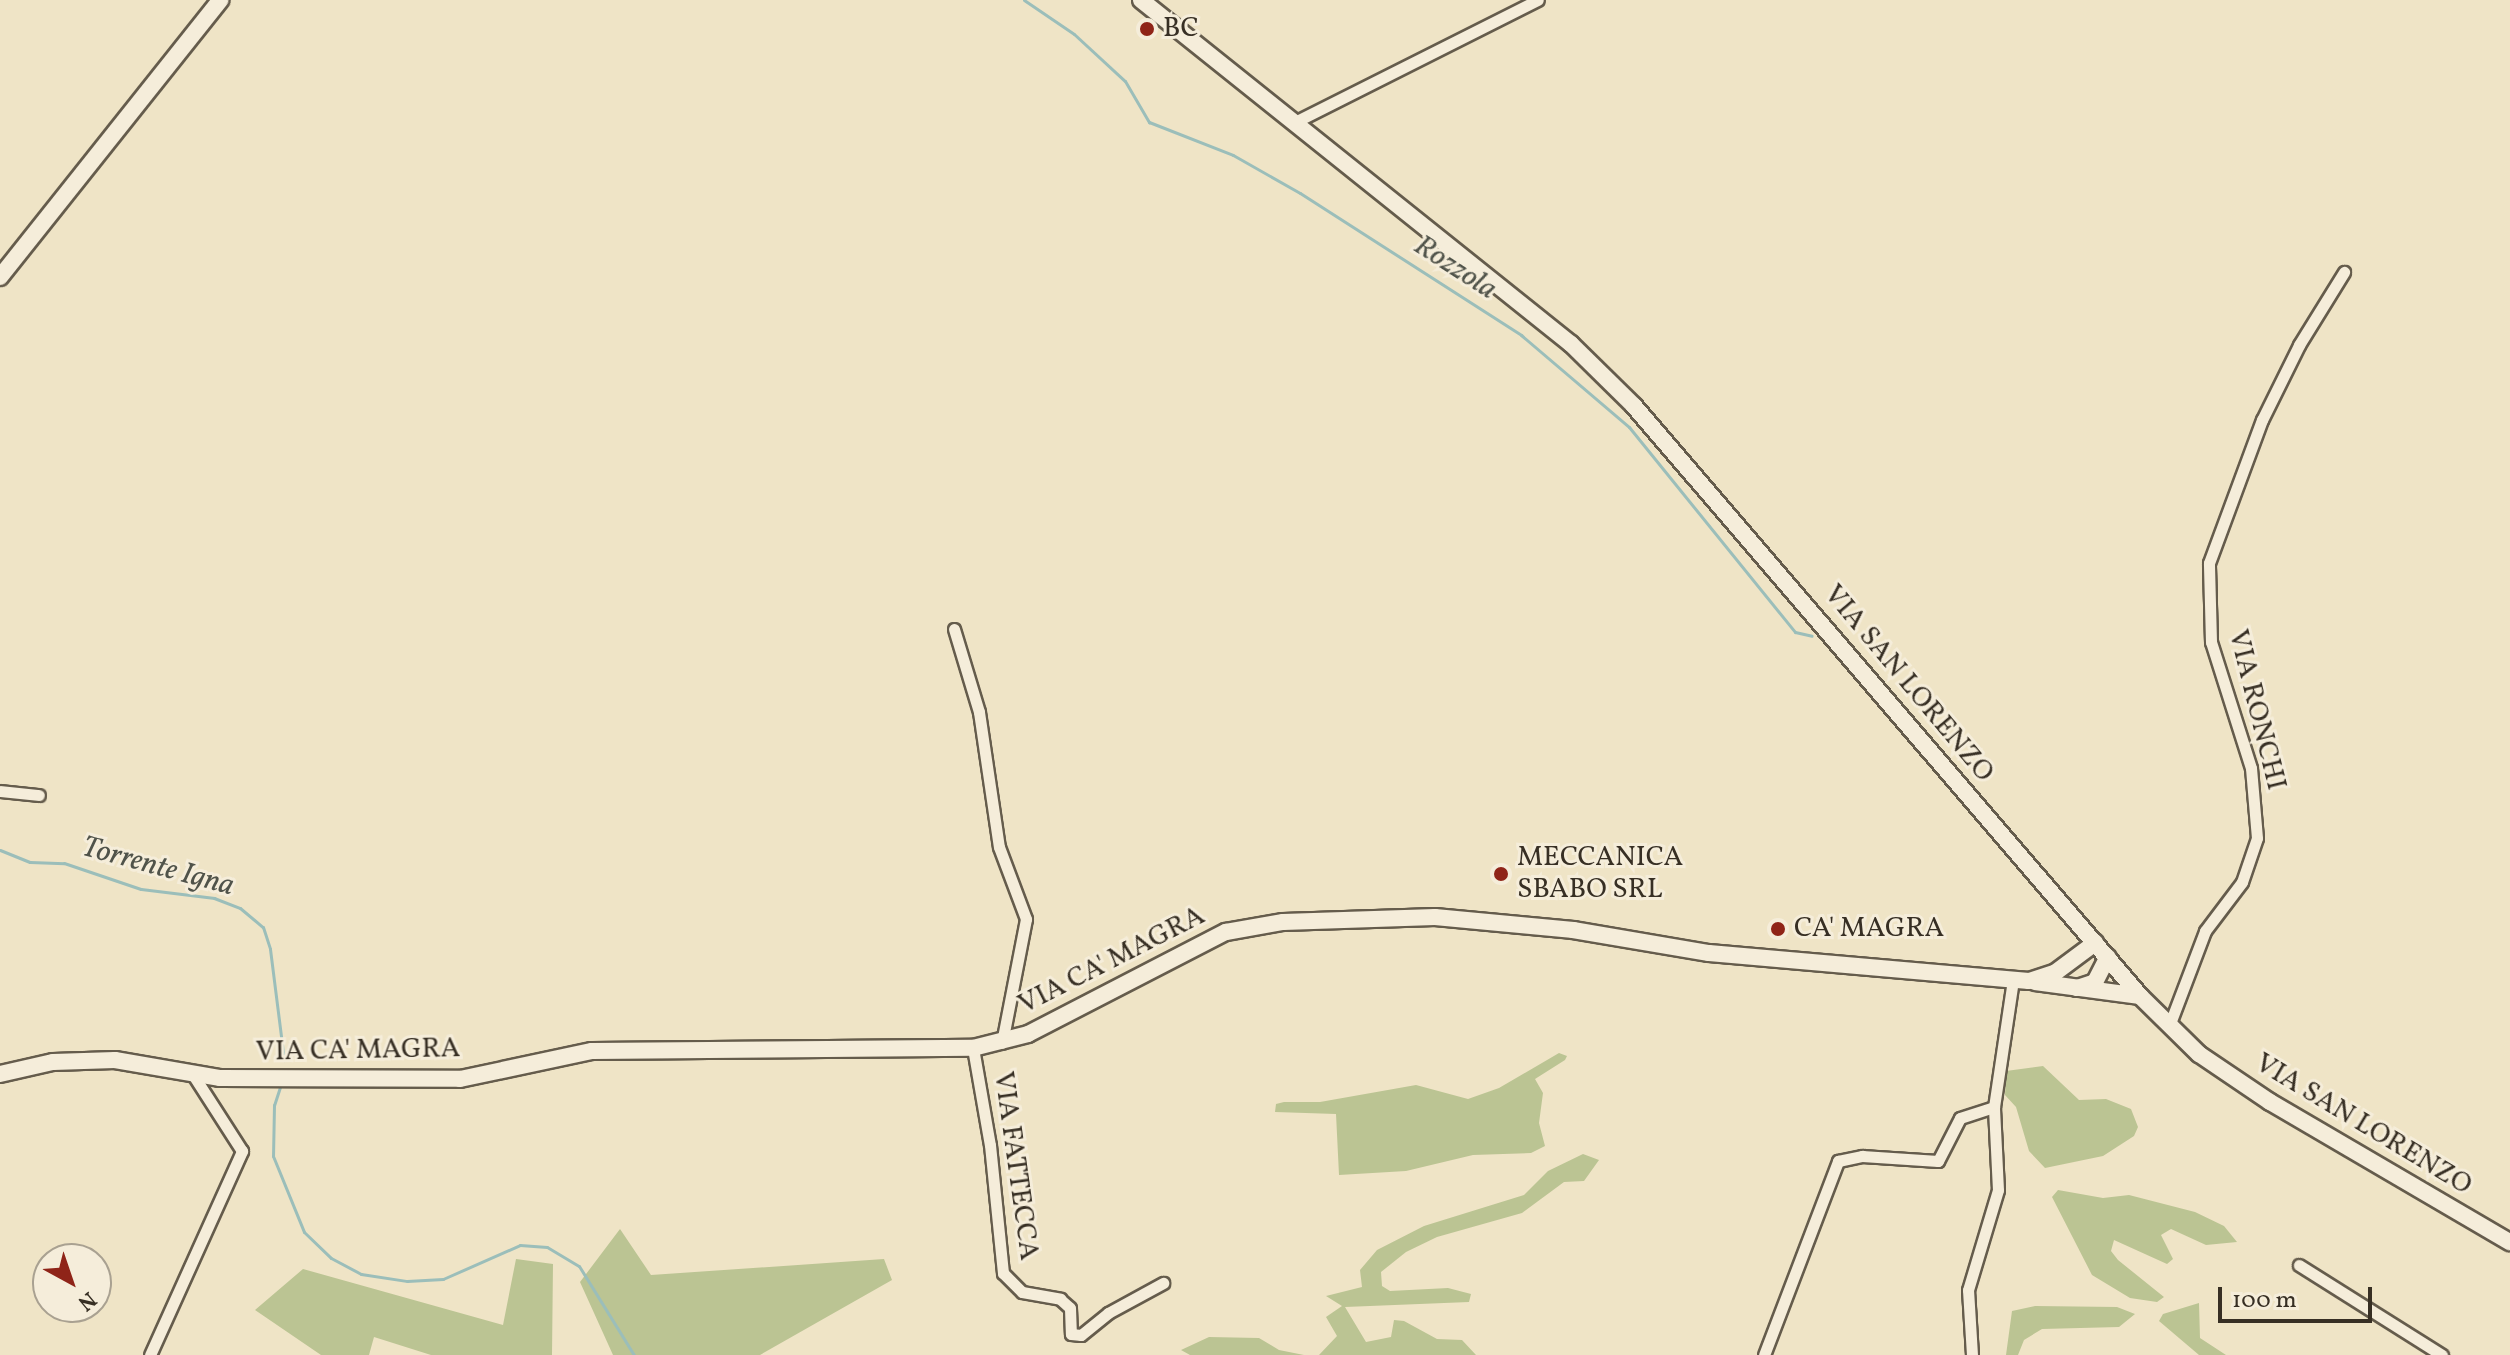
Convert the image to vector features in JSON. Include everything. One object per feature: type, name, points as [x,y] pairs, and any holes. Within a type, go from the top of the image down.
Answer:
[{"type":"street","points":[[0,277],[220,0]]},
{"type":"street","name":"VIA SAN LORENZO","points":[[1141,0],[1571,344],[1634,406],[2140,996],[2199,1054],[2270,1102],[2510,1242]]},
{"type":"street","points":[[1293,123],[1538,0]]},
{"type":"street","name":"VIA RONCHI","points":[[2169,1026],[2205,931],[2242,882],[2257,838],[2251,768],[2214,660],[2209,563],[2262,420],[2299,345],[2344,272]]},
{"type":"street","name":"VIA CA' MAGRA","points":[[954,629],[979,712],[999,847],[1026,919],[1002,1043]]},
{"type":"street","points":[[0,791],[39,795]]},
{"type":"street","name":"VIA CA' MAGRA","points":[[0,1074],[91,1060],[164,1065],[192,1073],[335,1082],[460,1079],[592,1051],[973,1048],[1002,1043],[1226,932],[1298,921],[1435,917],[1573,930],[1709,953],[2021,981],[2056,972],[2095,943]]},
{"type":"street","points":[[2071,987],[2083,989],[2095,982],[2108,957]]},
{"type":"street","points":[[1972,1355],[1968,1290],[2000,1174],[1994,1107],[2021,981],[2140,996]]},
{"type":"street","name":"VIA FATTECCA","points":[[973,1048],[990,1145],[1003,1273],[1022,1292],[1060,1299],[1070,1308],[1071,1334],[1081,1335],[1163,1283]]},
{"type":"street","points":[[150,1355],[242,1151],[192,1073]]},
{"type":"street","points":[[1764,1355],[1838,1161],[1862,1156],[1938,1161],[1960,1118],[1994,1107]]},
{"type":"street","points":[[2299,1265],[2442,1355]]},
{"type":"green space","points":[[1559,1053],[1567,1056],[1565,1060],[1535,1079],[1543,1093],[1539,1123],[1545,1146],[1531,1153],[1473,1155],[1406,1171],[1339,1175],[1336,1114],[1275,1112],[1276,1104],[1284,1102],[1320,1102],[1416,1085],[1468,1099],[1499,1088]]},
{"type":"green space","points":[[2043,1066],[2079,1100],[2106,1099],[2131,1109],[2138,1127],[2134,1136],[2103,1156],[2045,1168],[2029,1151],[2016,1107],[2005,1095],[2006,1071]]},
{"type":"green space","points":[[1583,1154],[1599,1160],[1584,1181],[1564,1182],[1522,1213],[1437,1237],[1406,1252],[1381,1272],[1382,1286],[1390,1291],[1448,1288],[1471,1294],[1469,1302],[1345,1307],[1366,1342],[1391,1337],[1394,1320],[1404,1321],[1437,1339],[1462,1340],[1476,1355],[1319,1355],[1337,1336],[1326,1317],[1342,1306],[1326,1296],[1362,1287],[1360,1270],[1377,1250],[1424,1226],[1524,1195],[1548,1171]]},
{"type":"green space","points":[[2058,1190],[2103,1198],[2129,1195],[2195,1212],[2224,1226],[2237,1242],[2206,1245],[2171,1229],[2161,1235],[2173,1259],[2167,1264],[2114,1240],[2111,1251],[2118,1260],[2164,1297],[2157,1302],[2130,1298],[2092,1275],[2052,1197]]},
{"type":"green space","points":[[620,1229],[651,1275],[884,1259],[892,1280],[760,1355],[613,1355],[580,1282]]},
{"type":"green space","points":[[516,1259],[553,1264],[552,1355],[431,1355],[374,1337],[369,1355],[321,1355],[255,1310],[303,1269],[503,1325]]},
{"type":"green space","points":[[2199,1303],[2200,1338],[2226,1355],[2199,1355],[2159,1321],[2163,1314]]},
{"type":"green space","points":[[2035,1306],[2117,1307],[2135,1314],[2119,1327],[2042,1329],[2024,1340],[2018,1355],[2006,1355],[2012,1311]]},
{"type":"green space","points":[[1209,1337],[1259,1338],[1279,1350],[1304,1355],[1190,1355],[1181,1350]]},
{"type":"waterway","name":"Rozzola","points":[[1024,0],[1074,34],[1125,81],[1149,122],[1233,155],[1300,193],[1521,335],[1629,427],[1795,632],[1812,636]]},
{"type":"waterway","name":"Torrente Igna","points":[[0,850],[30,862],[64,863],[141,889],[214,898],[240,908],[263,927],[270,949],[284,1060]]},
{"type":"waterway","name":"Torrente Igna","points":[[280,1087],[274,1105],[273,1156],[304,1232],[331,1258],[361,1274],[407,1281],[443,1279],[520,1245],[547,1247],[579,1266],[634,1355]]},
{"type":"place","name":"BC","points":[[1147,29]]},
{"type":"place","name":"MECCANICA SBABO SRL","points":[[1501,874]]},
{"type":"place","name":"CA' MAGRA","points":[[1778,929]]}]
